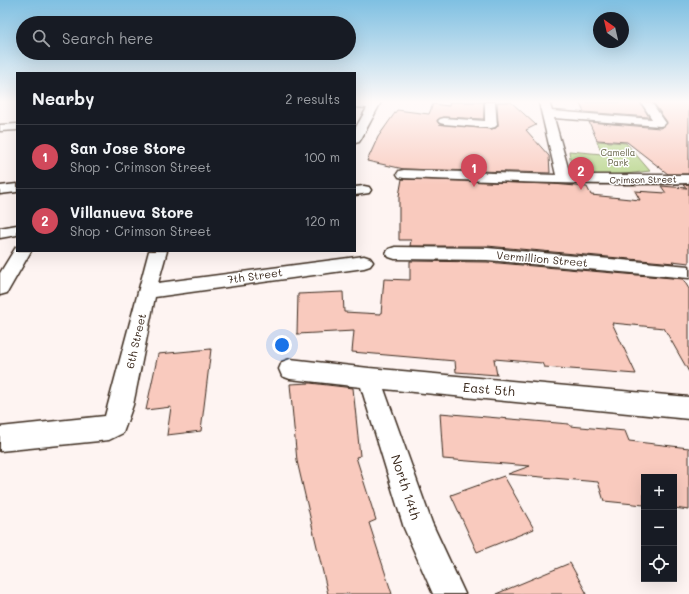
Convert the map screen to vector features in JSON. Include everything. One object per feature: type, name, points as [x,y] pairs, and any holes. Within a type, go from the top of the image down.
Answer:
[{"type":"street","points":[[552,130],[564,178]]},
{"type":"street","name":"Crimson Street","points":[[404,174],[564,178],[614,181],[687,181]]},
{"type":"street","points":[[0,190],[16,188]]},
{"type":"street","points":[[0,233],[16,230]]},
{"type":"street","points":[[0,288],[21,252]]},
{"type":"street","name":"6th Street","points":[[0,438],[109,428],[114,425],[121,405],[147,291],[158,252]]},
{"type":"street","name":"Vermillion Street","points":[[395,253],[487,254],[689,272]]},
{"type":"street","name":"7th Street","points":[[147,291],[364,262]]},
{"type":"street","name":"East 5th","points":[[290,369],[369,378],[689,408]]},
{"type":"street","name":"North 14th","points":[[369,378],[420,528],[449,594]]},
{"type":"shaded area","points":[[689,184],[689,214],[645,211],[630,186]]},
{"type":"green space","name":"Camella Park","points":[[597,141],[626,143],[650,171],[608,176],[572,173],[569,151],[602,154]]},
{"type":"building","points":[[383,130],[527,130],[549,156],[550,173],[404,169],[367,161],[378,137]]},
{"type":"building","points":[[592,130],[689,130],[689,174],[668,174],[627,142],[597,140]]},
{"type":"building","points":[[402,179],[553,184],[587,187],[591,195],[640,200],[635,191],[666,193],[661,186],[687,188],[683,185],[689,184],[689,263],[672,261],[674,263],[487,246],[410,246],[411,240],[399,240],[399,196]]},
{"type":"building","points":[[410,261],[487,262],[683,279],[689,289],[689,372],[664,328],[612,323],[636,374],[544,367],[542,363],[494,359],[497,375],[456,372],[455,361],[352,352],[354,331],[297,334],[298,294],[343,292],[344,312],[381,314],[384,279],[410,280]]},
{"type":"building","points":[[211,349],[201,431],[167,435],[171,407],[146,410],[158,354]]},
{"type":"building","points":[[310,383],[353,388],[360,456],[356,457],[376,520],[369,523],[392,594],[328,594],[297,461],[290,384]]},
{"type":"building","points":[[440,413],[569,424],[570,426],[625,431],[629,441],[689,448],[689,510],[677,508],[677,474],[641,474],[641,505],[604,501],[598,482],[508,474],[530,466],[443,459]]},
{"type":"building","points":[[504,476],[534,529],[477,552],[451,495]]},
{"type":"building","points":[[570,563],[587,594],[496,594]]},
{"type":"place","name":"San Jose Store","points":[[474,187]]},
{"type":"place","name":"Villanueva Store","points":[[581,190]]}]
